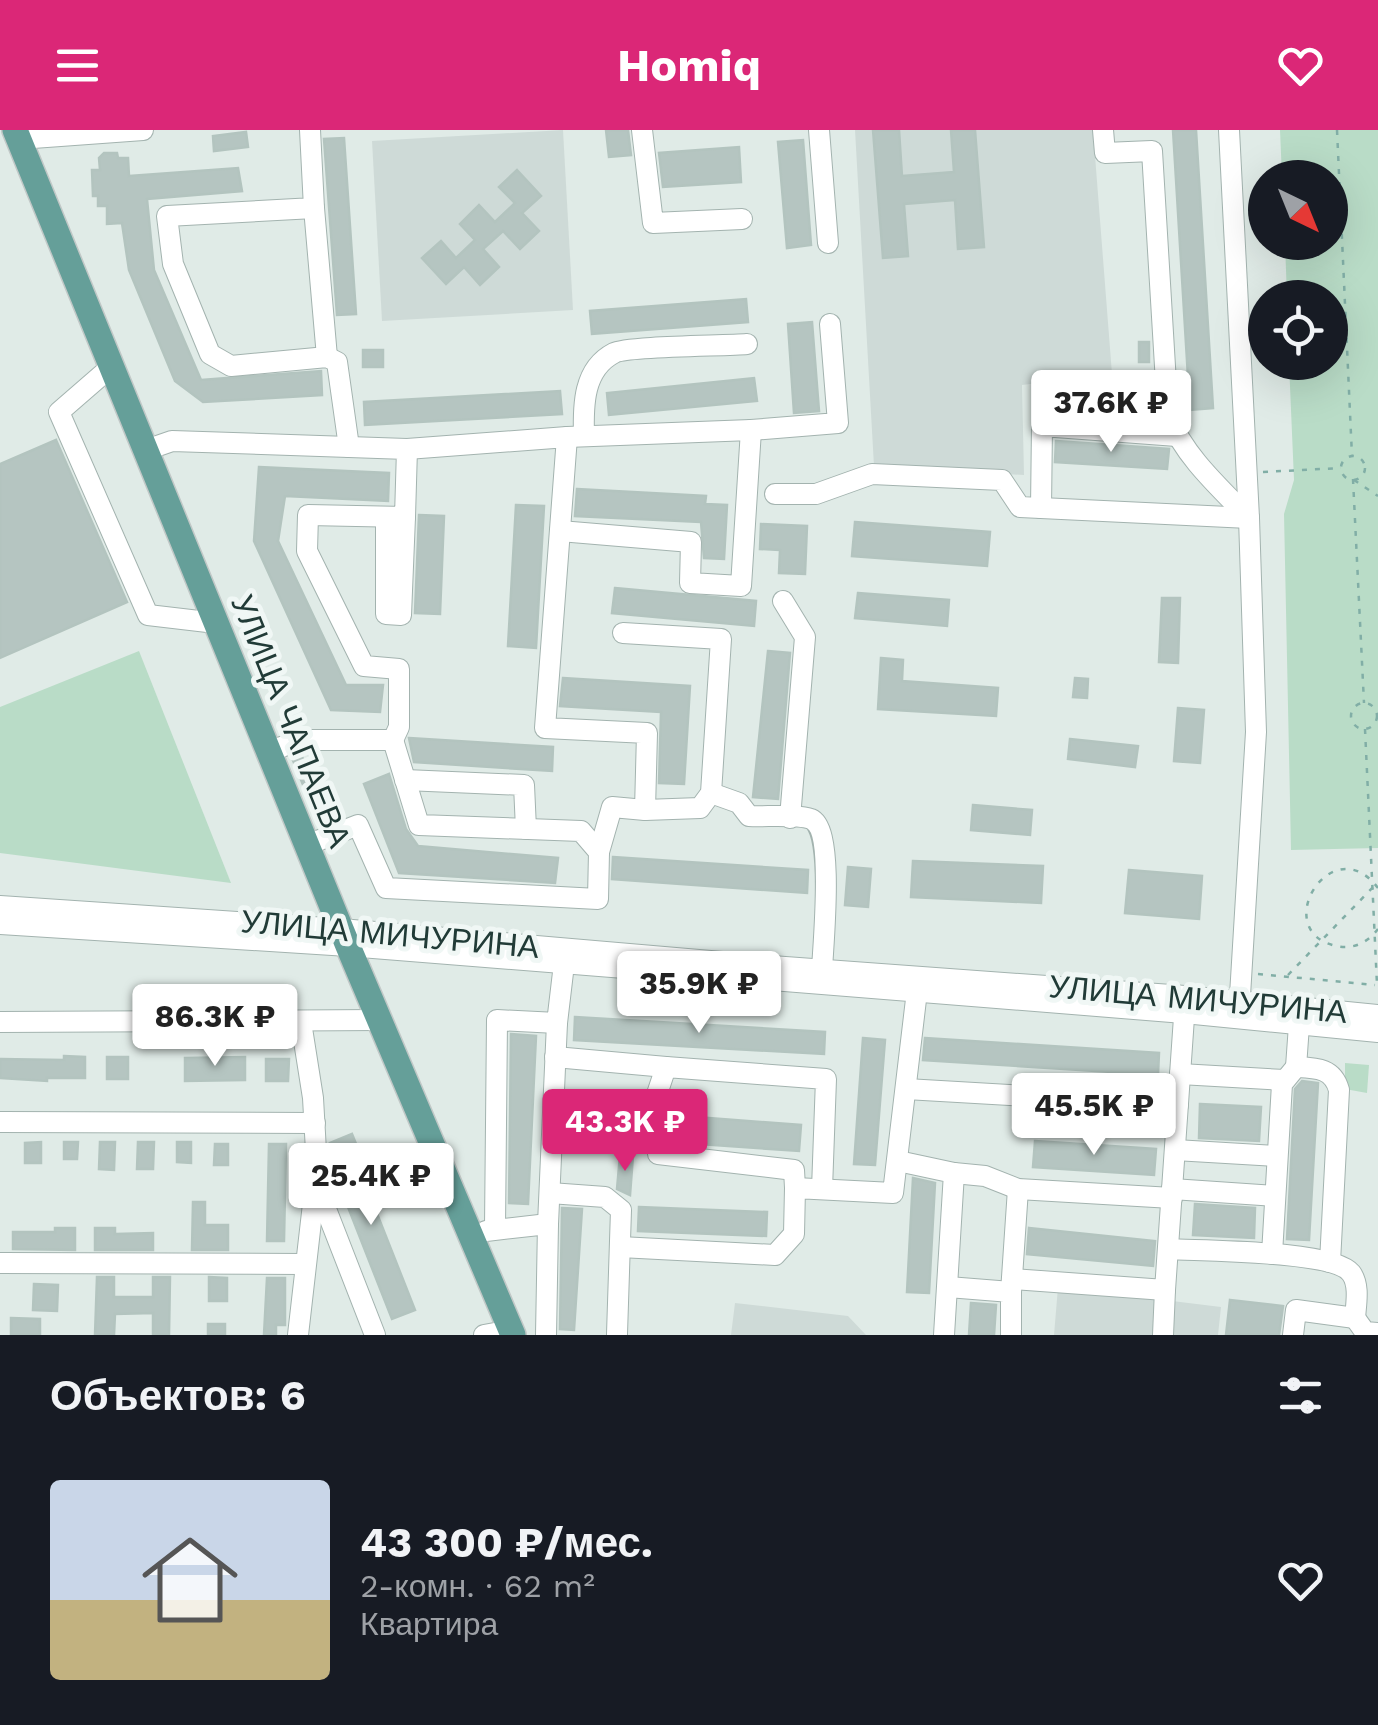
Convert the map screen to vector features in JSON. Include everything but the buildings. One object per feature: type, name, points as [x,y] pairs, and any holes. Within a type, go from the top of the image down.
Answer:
[{"type":"main road","name":"УЛИЦА ЧАПАЕВА","points":[[17,135],[379,1020],[483,1232],[512,1332]]},
{"type":"street","points":[[17,135],[143,130]]},
{"type":"street","points":[[310,130],[328,357]]},
{"type":"street","points":[[642,130],[652,223],[742,219]]},
{"type":"street","points":[[819,130],[828,244]]},
{"type":"street","points":[[1104,130],[1105,154],[1152,150],[1168,416],[1177,436],[1249,518]]},
{"type":"street","points":[[1229,130],[1256,732],[1239,1010]]},
{"type":"street","points":[[314,208],[167,216],[173,264],[210,354],[231,366],[328,357],[337,362],[349,447]]},
{"type":"street","points":[[146,450],[172,441],[407,449],[838,423],[830,324]]},
{"type":"street","points":[[645,810],[647,733],[545,728],[560,531],[583,398],[596,370],[616,352],[747,344]]},
{"type":"street","points":[[112,366],[59,412],[148,615],[216,623]]},
{"type":"street","points":[[1041,508],[1042,426],[1177,436]]},
{"type":"street","points":[[560,531],[691,542],[690,583],[741,586],[751,430]]},
{"type":"street","points":[[407,449],[395,517],[308,515],[307,551],[364,666],[399,669],[400,727],[393,740],[420,825],[580,831],[599,852]]},
{"type":"street","points":[[775,494],[816,494],[872,474],[1002,480],[1020,507],[1249,518]]},
{"type":"street","points":[[783,602],[805,637],[790,818]]},
{"type":"street","points":[[307,845],[358,824],[386,888],[598,898],[599,852],[612,807],[700,808],[711,793],[721,639],[623,633]]},
{"type":"street","points":[[269,752],[299,740],[393,740]]},
{"type":"street","points":[[406,780],[524,785],[526,829]]},
{"type":"street","points":[[711,793],[739,803],[749,816],[810,819],[819,826],[824,840],[822,970]]},
{"type":"street","name":"УЛИЦА МИЧУРИНА","points":[[0,906],[344,937],[822,970],[1239,1010],[1378,1015]]},
{"type":"street","name":"УЛИЦА МИЧУРИНА","points":[[0,924],[344,937],[564,964],[917,991],[1185,1005]]},
{"type":"street","points":[[546,1335],[555,1057],[564,964]]},
{"type":"street","points":[[795,1188],[893,1193],[917,991]]},
{"type":"street","points":[[1162,1335],[1185,1005]]},
{"type":"street","name":"УЛИЦА МИЧУРИНА","points":[[1239,1010],[1299,1025],[1378,1032]]},
{"type":"street","points":[[0,1022],[379,1020]]},
{"type":"street","points":[[548,1224],[483,1232],[497,1020],[557,1023]]},
{"type":"street","points":[[298,1335],[316,1184],[315,1124],[301,1022]]},
{"type":"street","points":[[1272,1254],[1278,1156],[1299,1025]]},
{"type":"street","points":[[555,1057],[826,1080],[822,1189]]},
{"type":"street","points":[[620,1247],[775,1254],[794,1234],[794,1170],[658,1154],[656,1097],[666,1067]]},
{"type":"street","points":[[1180,1074],[1327,1071],[1337,1081],[1340,1090],[1330,1262]]},
{"type":"street","points":[[906,1089],[1178,1105]]},
{"type":"street","points":[[0,1122],[315,1124]]},
{"type":"street","points":[[1175,1150],[1278,1156]]},
{"type":"street","points":[[898,1160],[985,1176],[1018,1189],[1275,1196]]},
{"type":"street","points":[[944,1335],[954,1173]]},
{"type":"street","points":[[316,1184],[375,1335]]},
{"type":"street","points":[[1011,1335],[1018,1189]]},
{"type":"street","points":[[550,1193],[605,1197],[621,1210],[619,1335]]},
{"type":"street","points":[[1168,1249],[1272,1254],[1344,1266],[1354,1278],[1356,1318],[1365,1332],[1378,1333]]},
{"type":"street","points":[[0,1263],[304,1264]]},
{"type":"street","points":[[948,1286],[1164,1290]]},
{"type":"street","points":[[1293,1335],[1296,1310],[1356,1318]]},
{"type":"street","points":[[484,1335],[512,1332]]},
{"type":"path","points":[[1337,130],[1352,456]]},
{"type":"path","points":[[1353,479],[1362,476],[1364,467],[1361,459],[1352,456],[1344,460],[1341,468],[1345,476],[1378,496]]},
{"type":"path","points":[[1246,473],[1341,468]]},
{"type":"path","points":[[1353,479],[1364,703]]},
{"type":"path","points":[[1364,703],[1373,706],[1377,715],[1374,724],[1365,729],[1356,725],[1352,716],[1355,707],[1364,703]]},
{"type":"path","points":[[1242,972],[1377,985],[1365,729]]},
{"type":"path","points":[[1375,884],[1358,872],[1341,870],[1318,881],[1309,894],[1307,911],[1311,927],[1322,940],[1345,948],[1361,944],[1378,929]]},
{"type":"path","points":[[1286,976],[1375,884]]},
{"type":"shaded area","points":[[563,130],[573,310],[382,321],[372,141]]},
{"type":"shaded area","points":[[855,130],[1093,130],[1112,374],[1022,385],[1024,475],[874,466]]},
{"type":"shaded area","points":[[1058,1287],[1221,1307],[1218,1335],[1054,1335]]},
{"type":"shaded area","points":[[735,1303],[848,1316],[866,1335],[731,1335]]},
{"type":"green space","points":[[1280,130],[1378,130],[1378,848],[1291,850],[1284,514],[1294,480],[1290,380],[1348,380],[1348,280],[1286,280],[1286,260],[1348,260],[1348,160],[1281,160]]},
{"type":"green space","points":[[139,651],[231,883],[0,853],[0,707]]},
{"type":"green space","points":[[1345,1063],[1369,1065],[1367,1093],[1345,1089]]}]
